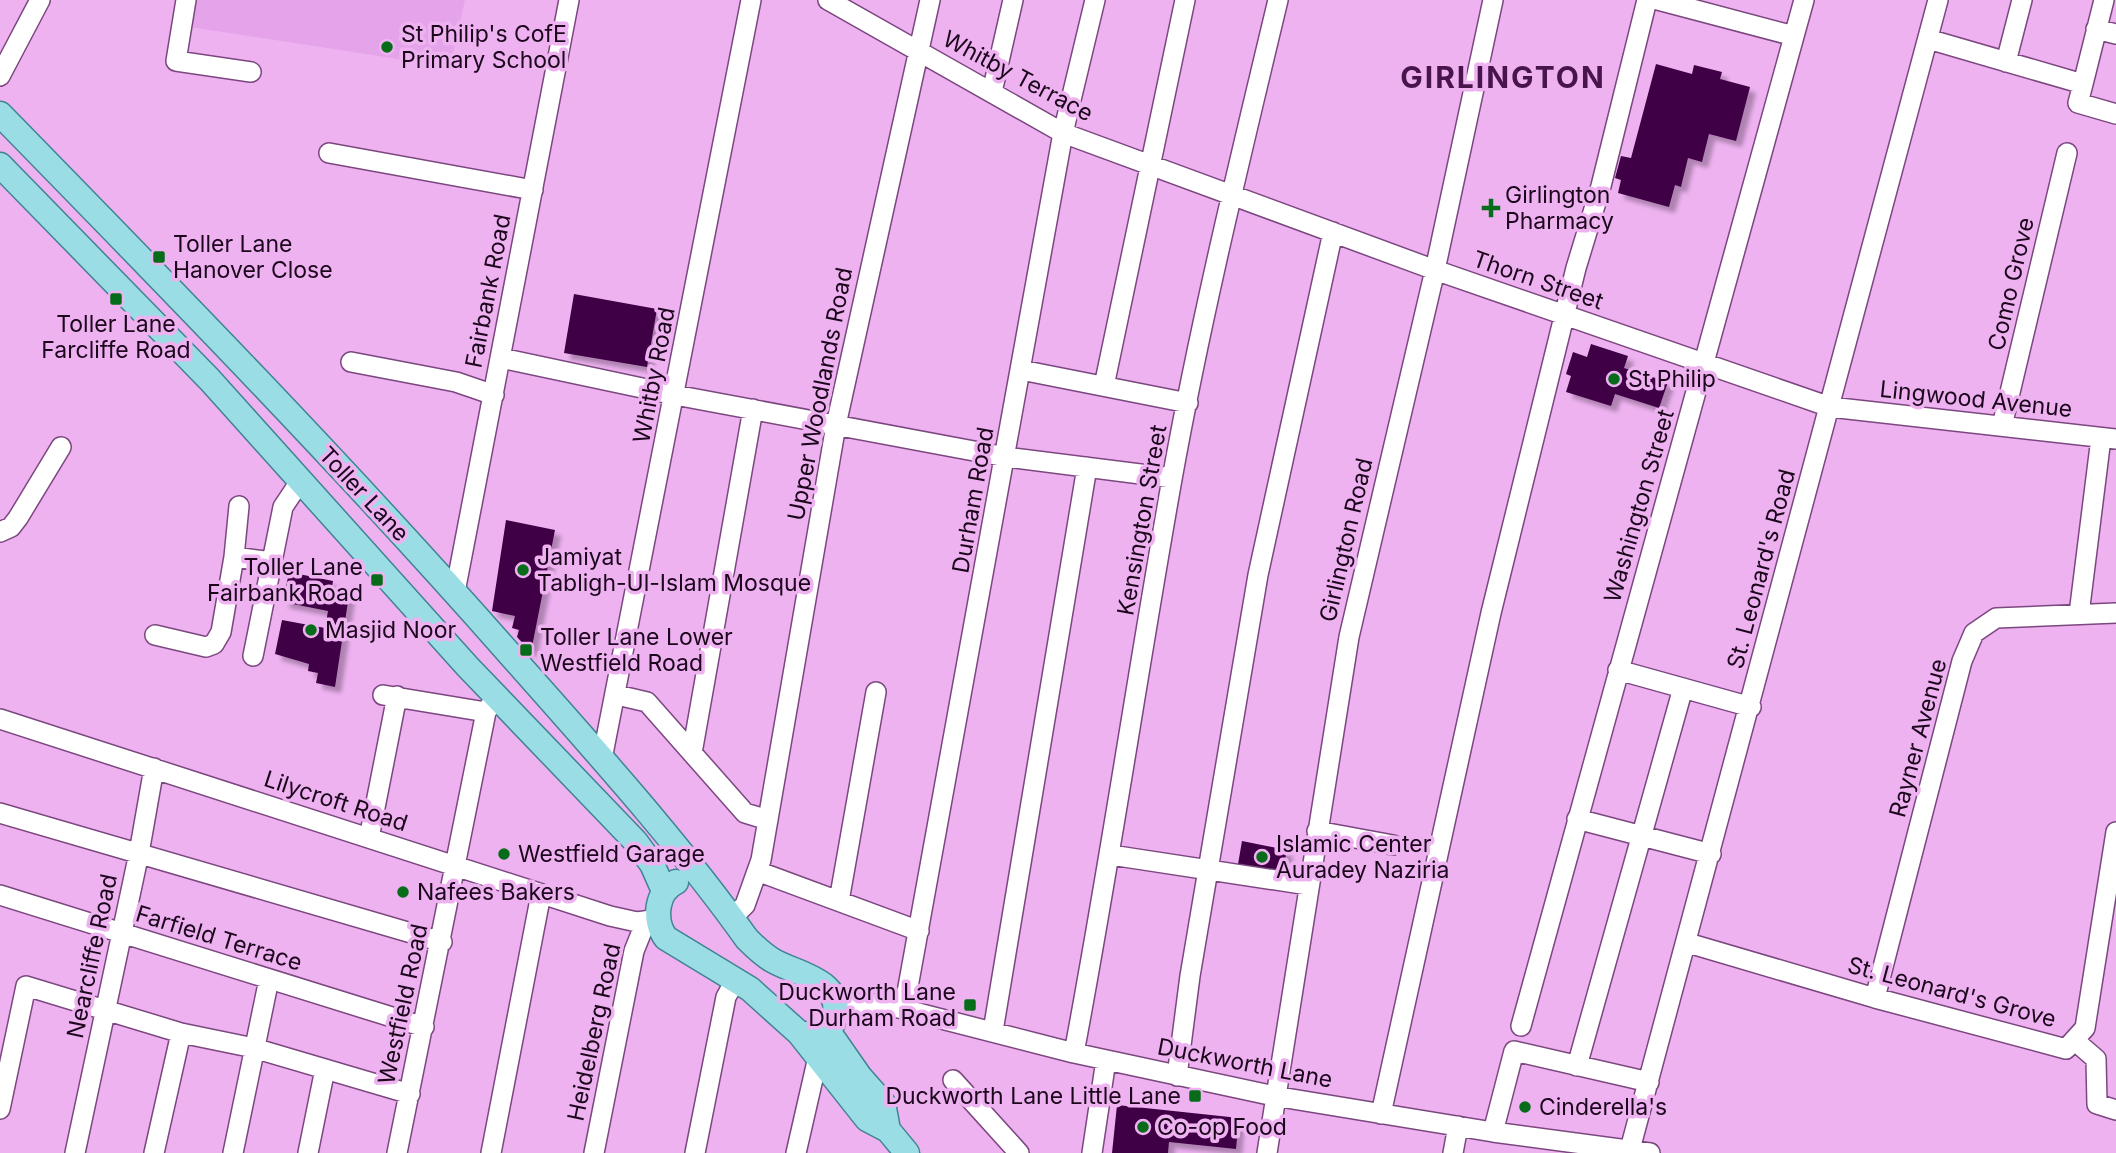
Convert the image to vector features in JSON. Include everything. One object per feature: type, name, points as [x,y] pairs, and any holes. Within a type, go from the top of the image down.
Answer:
[{"type":"main road","name":"Toller Lane","points":[[0,114],[236,355],[456,592],[602,759],[763,954],[817,980],[830,992],[835,1004]]},
{"type":"main road","name":"Toller Lane","points":[[0,164],[209,380],[301,480],[429,624],[491,704],[579,782],[644,852],[664,891]]},
{"type":"main road","points":[[209,380],[236,355]]},
{"type":"main road","points":[[301,480],[327,454]]},
{"type":"main road","points":[[429,624],[456,592]]},
{"type":"main road","points":[[579,782],[602,759]]},
{"type":"main road","points":[[710,891],[685,881],[673,883],[664,891],[652,920],[672,942],[736,979],[799,1033],[867,1119],[888,1130],[907,1153]]},
{"type":"main road","points":[[799,1033],[814,1036],[828,1031],[835,1019],[835,1004]]},
{"type":"main road","points":[[828,1031],[860,1077],[883,1103],[888,1130]]},
{"type":"street","points":[[0,76],[40,0]]},
{"type":"street","points":[[186,0],[176,61],[251,72]]},
{"type":"street","name":"Fairbank Road","points":[[456,592],[569,0]]},
{"type":"street","name":"Whitby Road","points":[[602,759],[617,695],[751,0]]},
{"type":"street","name":"Whitby Terrace","points":[[828,0],[1063,133],[1232,193]]},
{"type":"street","name":"Upper Woodlands Road","points":[[732,918],[745,905],[757,871],[768,820],[836,425],[930,0]]},
{"type":"street","points":[[992,93],[1013,0]]},
{"type":"street","name":"Durham Road","points":[[904,1009],[1063,133],[1095,0]]},
{"type":"street","points":[[1104,386],[1185,0]]},
{"type":"street","name":"Kensington Street","points":[[1074,1053],[1111,855],[1172,478],[1232,193],[1278,0]]},
{"type":"street","name":"Girlington Road","points":[[1267,1153],[1349,637],[1493,0]]},
{"type":"street","points":[[1381,1114],[1491,613],[1647,0]]},
{"type":"street","points":[[1658,0],[1794,36]]},
{"type":"street","name":"Washington Street","points":[[1521,1026],[1804,0]]},
{"type":"street","name":"St. Leonard's Road","points":[[1636,1152],[1649,1082],[1938,0]]},
{"type":"street","points":[[2006,62],[2022,0]]},
{"type":"street","points":[[2104,0],[2078,103],[2116,114]]},
{"type":"street","points":[[2096,29],[2116,34]]},
{"type":"street","points":[[1928,39],[2082,85]]},
{"type":"street","points":[[329,153],[533,190]]},
{"type":"street","name":"Como Grove","points":[[2002,426],[2067,153]]},
{"type":"street","name":"Thorn Street","points":[[1232,193],[1434,270],[1830,407]]},
{"type":"street","points":[[1177,1076],[1258,575],[1333,232]]},
{"type":"street","points":[[501,358],[675,395],[1006,457],[1172,478]]},
{"type":"street","points":[[351,362],[456,382],[494,395]]},
{"type":"street","points":[[1021,370],[1188,403]]},
{"type":"street","name":"Lingwood Avenue","points":[[1830,407],[2108,438]]},
{"type":"street","points":[[692,753],[753,409]]},
{"type":"street","points":[[2079,614],[2108,438]]},
{"type":"street","points":[[0,532],[11,527],[18,518],[61,447]]},
{"type":"street","points":[[993,1031],[1087,467]]},
{"type":"street","points":[[253,656],[283,507],[301,480]]},
{"type":"street","points":[[155,635],[206,647],[214,644],[221,632],[234,557],[239,506]]},
{"type":"street","points":[[234,557],[272,562]]},
{"type":"street","name":"Rayner Avenue","points":[[1875,998],[1962,661],[1974,633],[1996,618],[2116,613]]},
{"type":"street","points":[[1618,670],[1751,707]]},
{"type":"street","points":[[1577,1066],[1683,688]]},
{"type":"street","points":[[839,901],[876,692]]},
{"type":"street","points":[[369,838],[390,695],[491,704]]},
{"type":"street","points":[[617,695],[647,702],[745,813],[768,820]]},
{"type":"street","name":"Westfield Road","points":[[397,1153],[491,704]]},
{"type":"street","name":"Lilycroft Road","points":[[0,719],[625,921],[652,920]]},
{"type":"street","name":"Nearcliffe Road","points":[[75,1153],[139,852],[154,768]]},
{"type":"street","points":[[0,813],[442,942]]},
{"type":"street","points":[[1577,819],[1711,855]]},
{"type":"street","points":[[1317,831],[1393,845]]},
{"type":"street","name":"St. Leonard's Grove","points":[[1688,943],[1875,998],[2066,1049],[2085,1028],[2116,832]]},
{"type":"street","points":[[1111,855],[1308,886]]},
{"type":"street","points":[[757,871],[919,931]]},
{"type":"street","points":[[491,1153],[541,894]]},
{"type":"street","name":"Farfield Terrace","points":[[0,895],[424,1027]]},
{"type":"street","name":"Heidelberg Road","points":[[594,1153],[634,951],[652,920]]},
{"type":"street","points":[[233,1153],[268,979]]},
{"type":"street","points":[[695,1153],[726,997],[736,979]]},
{"type":"street","points":[[0,1109],[26,986],[181,1034],[254,1048],[410,1094]]},
{"type":"street","name":"Duckworth Lane","points":[[835,1004],[867,1002],[904,1009],[1074,1053],[1274,1097],[1636,1152]]},
{"type":"street","points":[[154,1153],[181,1034]]},
{"type":"street","points":[[2074,1040],[2096,1059],[2097,1104],[2116,1110]]},
{"type":"street","points":[[1493,1132],[1514,1051],[1649,1082]]},
{"type":"street","points":[[796,1153],[818,1057]]},
{"type":"street","points":[[1092,1153],[1106,1060]]},
{"type":"street","points":[[308,1153],[325,1069]]},
{"type":"street","points":[[953,1080],[1019,1153]]},
{"type":"street","points":[[1453,1153],[1458,1126]]},
{"type":"shaded area","name":"St Philip's CofE Primary School","points":[[197,0],[465,0],[450,67],[190,27]]},
{"type":"building","points":[[1656,64],[1692,74],[1694,65],[1722,72],[1720,79],[1750,87],[1736,141],[1709,134],[1702,162],[1688,158],[1681,187],[1675,185],[1669,207],[1618,193],[1621,180],[1615,178],[1621,156],[1631,158]]},
{"type":"building","points":[[574,294],[657,309],[647,367],[564,353]]},
{"type":"building","name":"St Philip","points":[[1591,344],[1628,356],[1624,368],[1668,382],[1659,408],[1615,394],[1611,406],[1566,392],[1571,376],[1566,374],[1573,352],[1587,357]]},
{"type":"building","name":"Jamiyat Tabligh-Ul-Islam Mosque","points":[[506,520],[555,530],[531,652],[517,637],[519,630],[512,628],[515,616],[492,611]]},
{"type":"building","name":"Masjid Noor","points":[[289,572],[333,581],[332,587],[341,588],[340,593],[349,595],[335,687],[316,683],[318,673],[308,671],[309,664],[275,654],[282,620],[325,628],[328,611],[283,602]]},
{"type":"building","name":"Islamic Center Auradey Naziria","points":[[1242,841],[1287,850],[1284,865],[1290,866],[1288,879],[1237,870]]},
{"type":"building","points":[[1117,1105],[1239,1118],[1236,1149],[1169,1142],[1168,1153],[1112,1153]]},
{"type":"place","name":"St Philip's CofE Primary School","points":[[387,47]]},
{"type":"place","name":"Girlington Pharmacy","points":[[1491,208]]},
{"type":"place","name":"Toller Lane Hanover Close","points":[[159,257]]},
{"type":"place","name":"Toller Lane Farcliffe Road","points":[[116,299]]},
{"type":"place","name":"St Philip","points":[[1614,379]]},
{"type":"place","name":"Jamiyat Tabligh-Ul-Islam Mosque","points":[[523,570]]},
{"type":"place","name":"Toller Lane Fairbank Road","points":[[377,580]]},
{"type":"place","name":"Masjid Noor","points":[[311,630]]},
{"type":"place","name":"Toller Lane Lower Westfield Road","points":[[526,650]]},
{"type":"place","name":"Westfield Garage","points":[[504,854]]},
{"type":"place","name":"Islamic Center Auradey Naziria","points":[[1262,857]]},
{"type":"place","name":"Nafees Bakers","points":[[403,892]]},
{"type":"place","name":"Duckworth Lane Durham Road","points":[[970,1005]]},
{"type":"place","name":"Duckworth Lane Little Lane","points":[[1195,1096]]},
{"type":"place","name":"Cinderella's","points":[[1525,1107]]},
{"type":"place","name":"Co-op Food","points":[[1143,1127]]},
{"type":"district","name":"GIRLINGTON","points":[[1503,77]]}]
